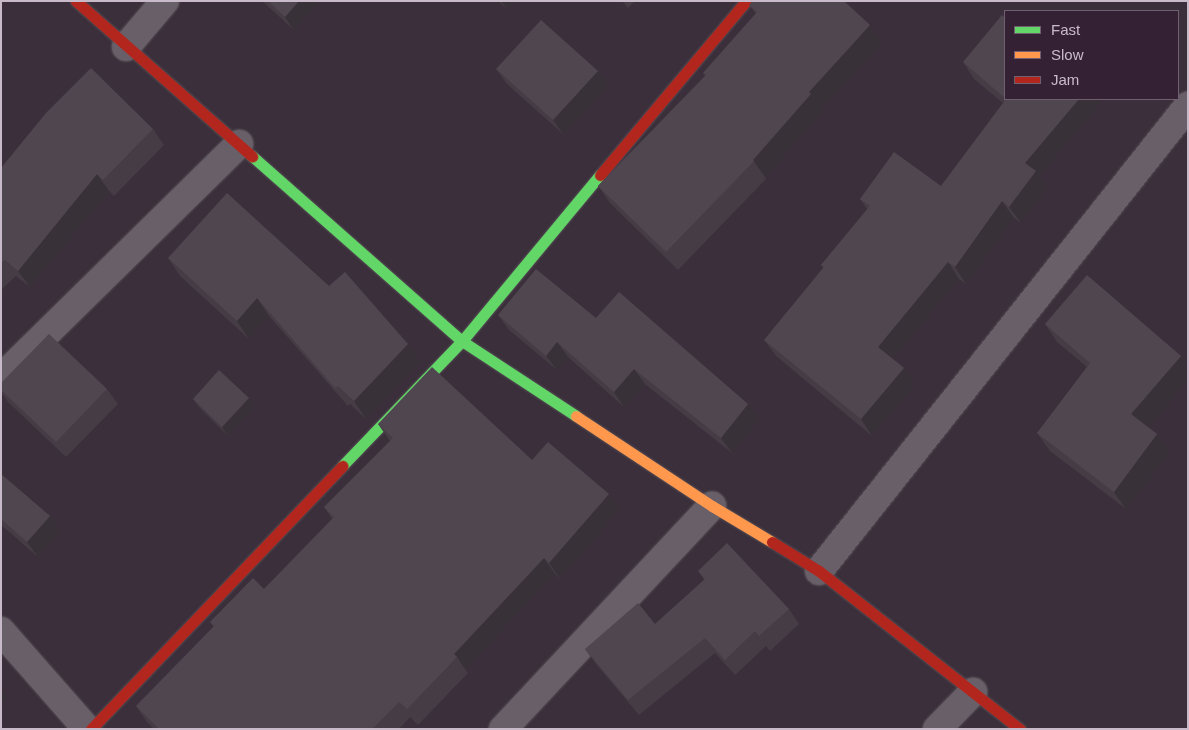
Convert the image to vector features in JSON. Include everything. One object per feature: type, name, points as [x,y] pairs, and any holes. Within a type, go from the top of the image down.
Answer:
[{"type":"street","points":[[76,1],[462,341],[712,506],[819,571],[1020,729]]},
{"type":"street","points":[[126,47],[165,1]]},
{"type":"street","points":[[91,729],[462,341],[746,1]]},
{"type":"street","points":[[819,571],[1188,106]]},
{"type":"street","points":[[1,378],[239,144]]},
{"type":"street","points":[[503,729],[712,506]]},
{"type":"street","points":[[1,632],[87,729]]},
{"type":"street","points":[[937,729],[973,692]]},
{"type":"building","points":[[268,1],[299,1],[285,17]]},
{"type":"building","points":[[753,1],[844,1],[870,25],[809,92],[811,94],[754,161],[666,252],[598,186],[706,75],[703,73],[757,12],[749,5]]},
{"type":"building","points":[[1002,15],[1004,17],[1004,97],[963,62]]},
{"type":"building","points":[[541,20],[598,71],[553,120],[496,69]]},
{"type":"building","points":[[91,68],[153,129],[103,180],[97,174],[18,271],[5,260],[1,263],[1,168],[46,113]]},
{"type":"building","points":[[1005,100],[1078,100],[1025,163],[1036,171],[1009,207],[1002,201],[955,267],[948,262],[878,347],[904,368],[861,419],[764,340],[824,267],[821,265],[870,206],[860,199],[894,152],[941,186]]},
{"type":"building","points":[[227,193],[329,286],[345,272],[408,344],[354,401],[338,386],[335,388],[257,298],[237,321],[168,258]]},
{"type":"building","points":[[536,269],[596,318],[619,292],[748,404],[721,438],[634,369],[614,392],[557,342],[546,356],[498,315]]},
{"type":"building","points":[[1087,275],[1181,356],[1131,414],[1157,434],[1114,492],[1037,433],[1090,363],[1045,324]]},
{"type":"building","points":[[49,334],[107,389],[56,442],[1,390],[1,383]]},
{"type":"building","points":[[432,367],[532,460],[548,442],[609,494],[549,563],[544,558],[454,654],[457,657],[407,709],[399,702],[372,729],[159,729],[136,706],[214,626],[210,622],[253,578],[264,589],[334,517],[324,507],[393,438],[378,424]]},
{"type":"building","points":[[219,370],[249,398],[222,427],[193,399]]},
{"type":"building","points":[[1,474],[50,516],[27,542],[1,519]]},
{"type":"building","points":[[727,543],[789,609],[759,636],[755,631],[725,660],[705,638],[628,700],[585,649],[638,603],[655,624],[705,579],[698,571]]},
{"type":"traffic: fast","points":[[252,156],[462,341],[576,416]]},
{"type":"traffic: fast","points":[[342,466],[462,341],[600,175]]},
{"type":"traffic: slow","points":[[576,416],[712,506],[772,542]]},
{"type":"traffic: jam","points":[[76,1],[252,156]]},
{"type":"traffic: jam","points":[[600,175],[746,1]]},
{"type":"traffic: jam","points":[[91,729],[342,466]]},
{"type":"traffic: jam","points":[[772,542],[819,571],[1020,729]]}]
